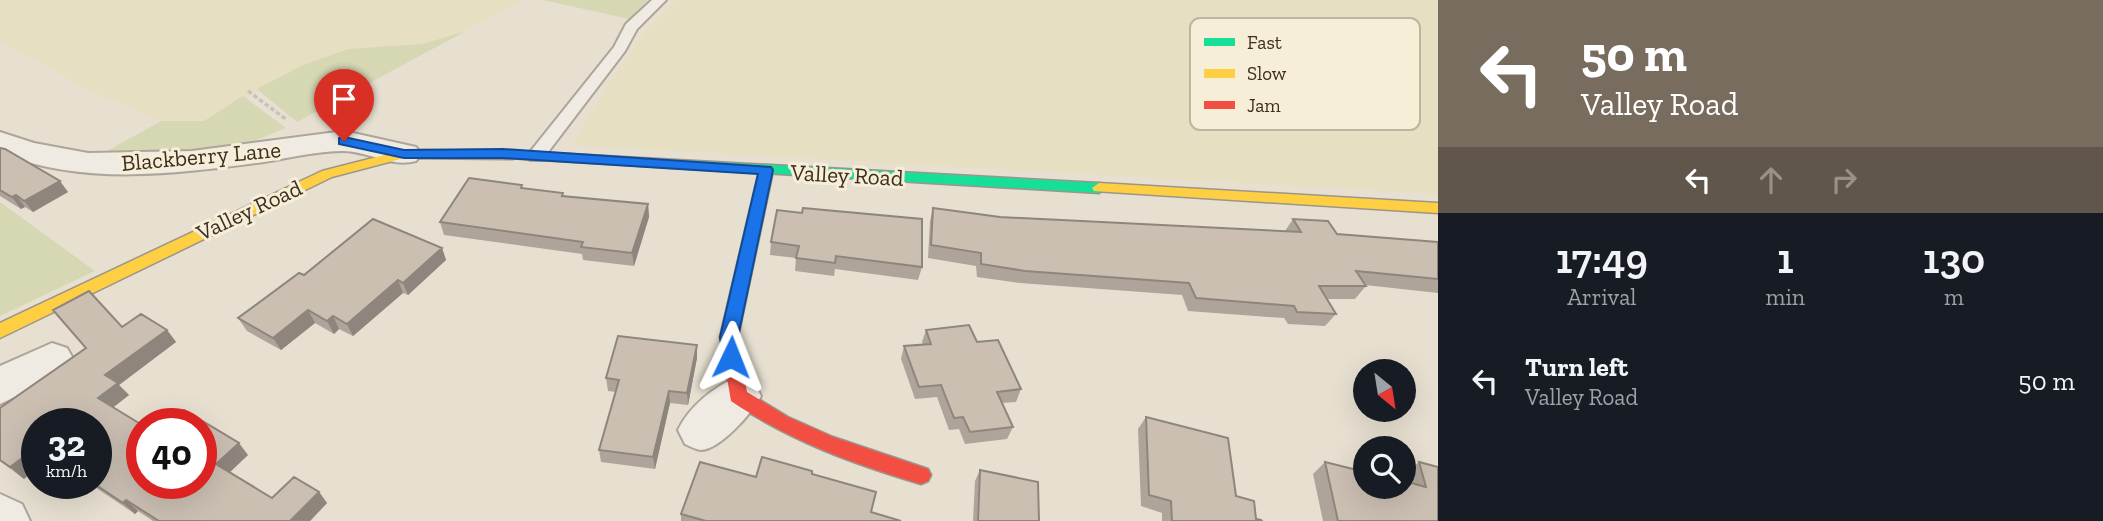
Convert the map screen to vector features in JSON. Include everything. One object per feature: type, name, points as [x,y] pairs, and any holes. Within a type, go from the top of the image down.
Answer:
[{"type":"street","name":"Blackberry Lane","points":[[0,142],[27,152],[88,164],[170,163],[344,141],[404,154]]},
{"type":"street","name":"Valley Road","points":[[0,331],[327,174],[404,154],[536,156],[1438,208]]},
{"type":"street","points":[[766,170],[729,337],[738,396],[794,433],[845,453],[921,475]]},
{"type":"street","points":[[0,386],[52,360]]},
{"type":"street","points":[[702,430],[738,396]]},
{"type":"lane","points":[[536,156],[620,48],[631,27],[660,0]]},
{"type":"shaded area","points":[[0,0],[522,0],[466,31],[436,41],[302,66],[204,121],[161,121],[79,86],[48,66],[0,43]]},
{"type":"shaded area","points":[[677,0],[1438,0],[1438,194],[572,145],[643,34]]},
{"type":"green space","points":[[543,0],[648,0],[629,19]]},
{"type":"green space","points":[[466,31],[297,122],[257,89],[301,66],[348,49],[423,44]]},
{"type":"green space","points":[[243,96],[286,128],[254,141],[204,154],[100,155],[161,121],[204,121]]},
{"type":"green space","points":[[0,202],[95,271],[0,316]]},
{"type":"building","points":[[0,148],[60,181],[24,201],[16,195],[12,197],[0,190]]},
{"type":"building","points":[[469,178],[522,185],[521,188],[563,193],[562,196],[648,204],[632,253],[581,247],[583,242],[440,222]]},
{"type":"building","points":[[803,208],[922,219],[922,267],[836,256],[835,263],[796,258],[799,246],[771,242],[777,210],[802,213]]},
{"type":"building","points":[[933,208],[1000,217],[1301,232],[1293,219],[1328,221],[1337,234],[1438,242],[1438,279],[1356,271],[1366,286],[1319,286],[1336,314],[1297,312],[1294,306],[1196,298],[1189,283],[1025,271],[981,264],[981,253],[931,245]]},
{"type":"building","points":[[373,219],[442,248],[403,283],[398,280],[347,324],[333,316],[327,321],[308,310],[273,338],[238,318],[299,273],[304,275]]},
{"type":"building","points":[[89,291],[122,327],[141,314],[167,330],[105,375],[118,383],[98,398],[126,415],[126,499],[217,499],[217,465],[272,498],[294,477],[319,492],[290,521],[159,521],[126,500],[123,503],[112,496],[112,408],[21,408],[21,459],[10,467],[0,460],[0,408],[86,348],[53,310]]},
{"type":"building","points":[[969,325],[977,342],[998,340],[1021,389],[997,392],[1013,427],[970,432],[963,417],[954,418],[941,385],[919,387],[904,346],[931,344],[926,330]]},
{"type":"building","points":[[618,336],[697,345],[687,393],[669,391],[653,457],[599,450],[619,380],[606,378]]},
{"type":"building","points":[[1146,417],[1228,438],[1236,496],[1254,501],[1256,519],[1262,521],[1172,521],[1171,501],[1149,495]]},
{"type":"building","points":[[217,430],[239,443],[217,463]]},
{"type":"building","points":[[762,457],[876,492],[871,512],[901,521],[706,521],[681,514],[700,462],[756,477]]},
{"type":"building","points":[[1325,462],[1353,469],[1353,499],[1416,499],[1416,484],[1426,487],[1419,462],[1438,467],[1438,521],[1338,521]]},
{"type":"building","points":[[980,470],[1038,482],[1039,521],[978,521]]},
{"type":"traffic: fast","points":[[513,155],[1099,188]]},
{"type":"traffic: slow","points":[[0,331],[327,174],[404,154],[513,155]]},
{"type":"traffic: slow","points":[[1099,188],[1438,208]]},
{"type":"traffic: jam","points":[[766,171],[729,337],[738,396],[803,434],[921,475]]},
{"type":"route","points":[[344,141],[404,154],[503,154],[766,170],[729,337],[731,357]]}]
